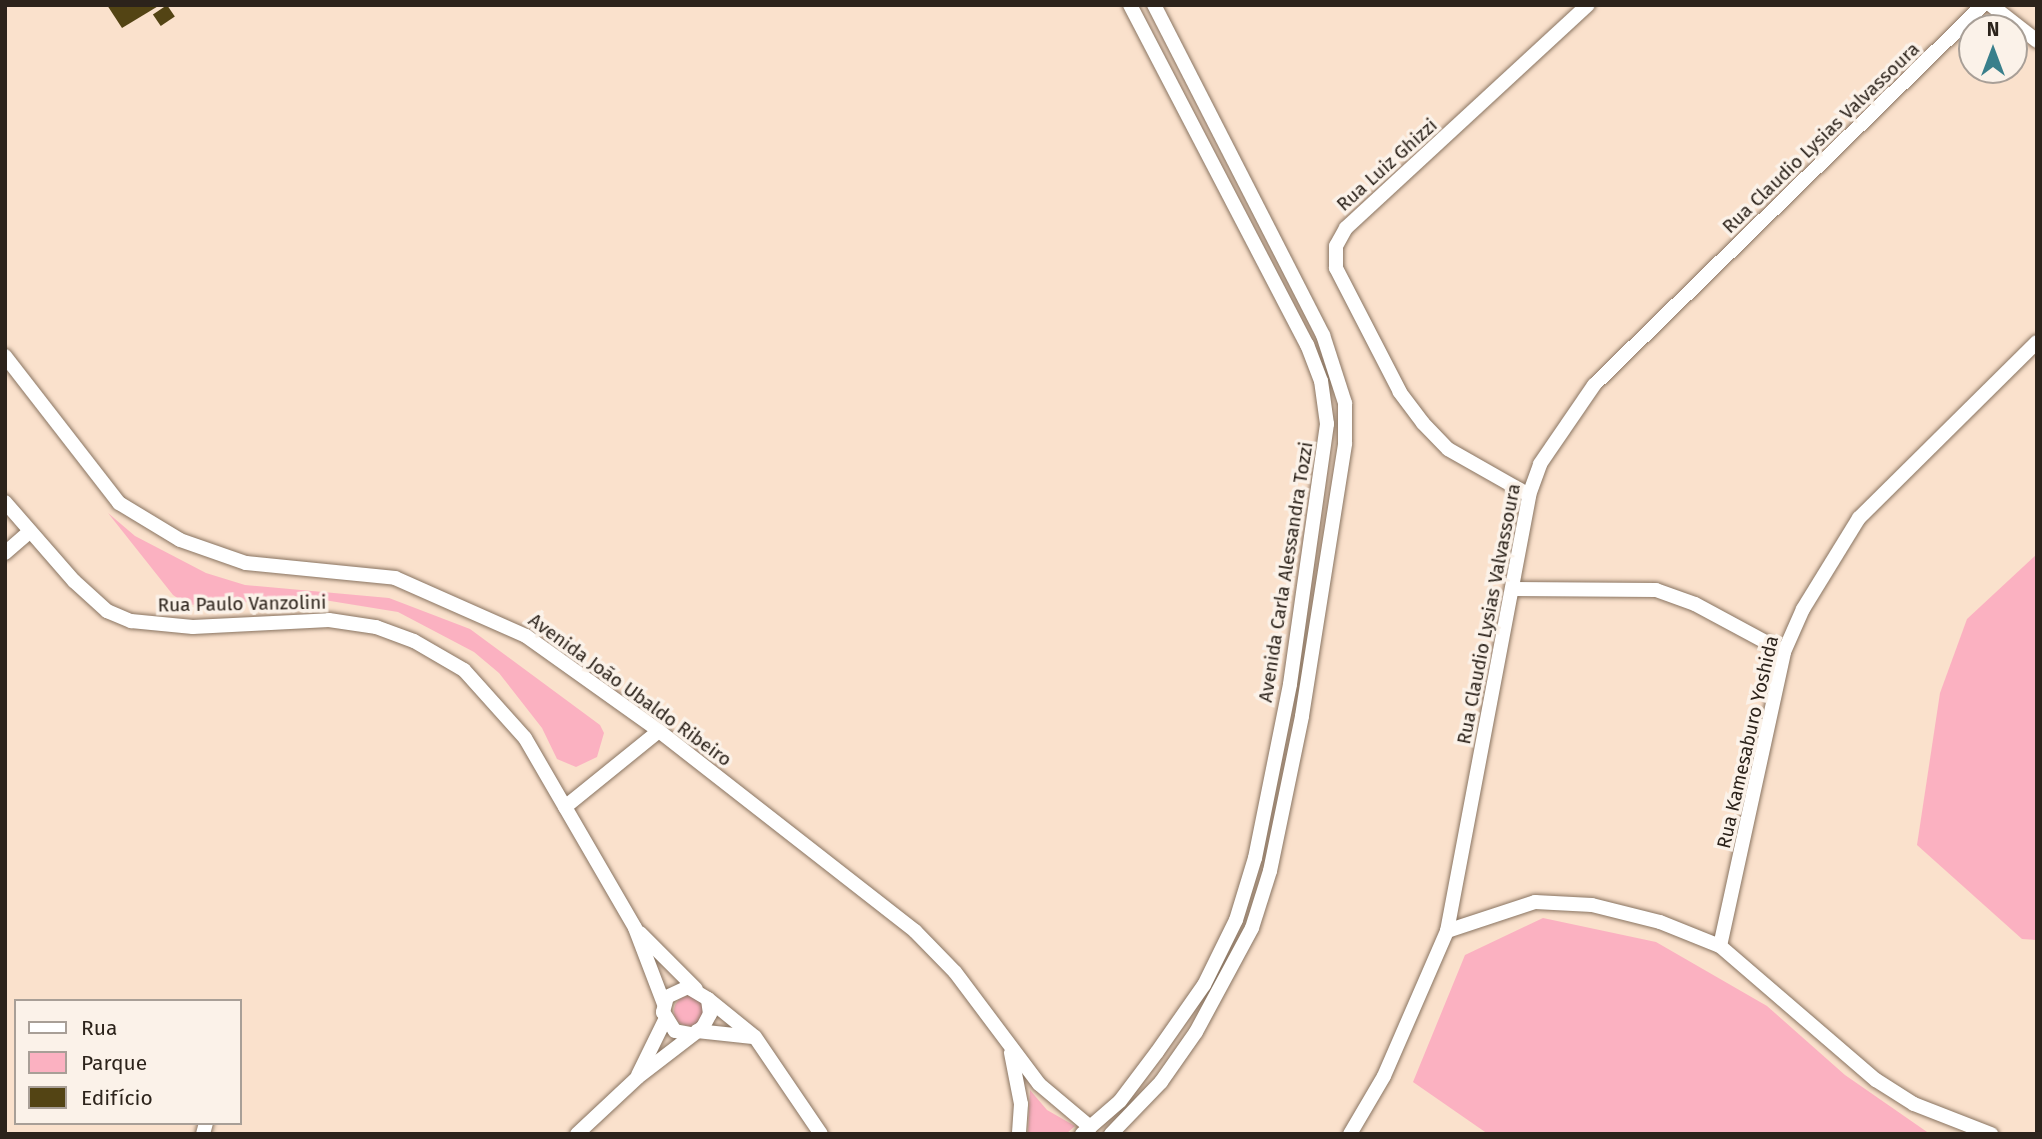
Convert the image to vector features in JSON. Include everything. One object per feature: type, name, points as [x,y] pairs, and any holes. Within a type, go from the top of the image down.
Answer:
[{"type":"street","name":"Avenida Carla Alessandra Tozzi","points":[[1086,1130],[1120,1101],[1157,1052],[1204,985],[1236,920],[1255,858],[1290,684],[1327,424],[1321,381],[1307,345],[1130,5]]},
{"type":"street","name":"Avenida Carla Alessandra Tozzi","points":[[1111,1134],[1161,1082],[1196,1032],[1252,928],[1270,871],[1302,716],[1345,443],[1345,403],[1323,335],[1154,5]]},
{"type":"street","name":"Rua Luiz Ghizzi","points":[[1529,495],[1448,449],[1423,423],[1400,391],[1336,268],[1336,246],[1346,228],[1588,5]]},
{"type":"street","name":"Rua Claudio Lysias Valvassoura","points":[[1350,1134],[1390,1065],[1447,931],[1529,495],[1540,464],[1594,385],[1983,5]]},
{"type":"street","name":"Rua Kamesaburo Yoshida","points":[[1720,946],[1784,652],[1819,580],[1859,518],[2037,342]]},
{"type":"street","name":"Avenida João Ubaldo Ribeiro","points":[[5,356],[119,503],[180,540],[246,563],[395,579],[459,602],[526,636],[659,731],[915,930],[989,1016],[1011,1052],[1086,1130]]},
{"type":"street","name":"Rua Paulo Vanzolini","points":[[5,502],[107,611],[131,621],[193,627],[329,620],[376,627],[414,641],[464,670],[493,696],[525,738],[635,928],[664,1004]]},
{"type":"street","points":[[5,553],[30,531]]},
{"type":"street","points":[[1513,589],[1656,590],[1695,604],[1784,652]]},
{"type":"street","points":[[565,807],[659,731]]},
{"type":"street","points":[[1447,931],[1535,902],[1592,905],[1660,922],[1720,946],[1876,1080],[1914,1104],[1991,1134]]},
{"type":"street","name":"Rua Paulo Vanzolini","points":[[635,928],[696,989]]},
{"type":"street","points":[[638,1077],[665,1020],[664,1004],[680,988],[696,989],[755,1037],[821,1134]]},
{"type":"street","points":[[577,1134],[638,1077],[693,1032],[710,1014],[708,999]]},
{"type":"street","points":[[665,1020],[675,1031],[755,1037]]},
{"type":"street","name":"Avenida João Ubaldo Ribeiro","points":[[1011,1052],[1021,1104],[1019,1134]]},
{"type":"green space","points":[[108,513],[135,536],[206,573],[245,585],[389,598],[470,629],[600,725],[604,733],[597,757],[576,767],[557,759],[542,728],[499,673],[474,652],[398,612],[318,599],[188,605],[173,595]]},
{"type":"green space","points":[[2037,554],[2037,940],[2022,939],[1917,845],[1940,693],[1967,619]]},
{"type":"green space","points":[[1543,918],[1656,942],[1767,1006],[1845,1075],[1930,1134],[1488,1134],[1413,1082],[1465,955]]},
{"type":"green space","points":[[689,996],[700,1000],[704,1011],[700,1022],[689,1026],[678,1022],[674,1011],[678,1000]]},
{"type":"green space","points":[[1030,1090],[1047,1110],[1075,1126],[1066,1134],[1028,1134]]},
{"type":"building","points":[[107,5],[160,5],[122,28]]},
{"type":"building","points":[[167,5],[175,17],[161,26],[153,15]]}]
